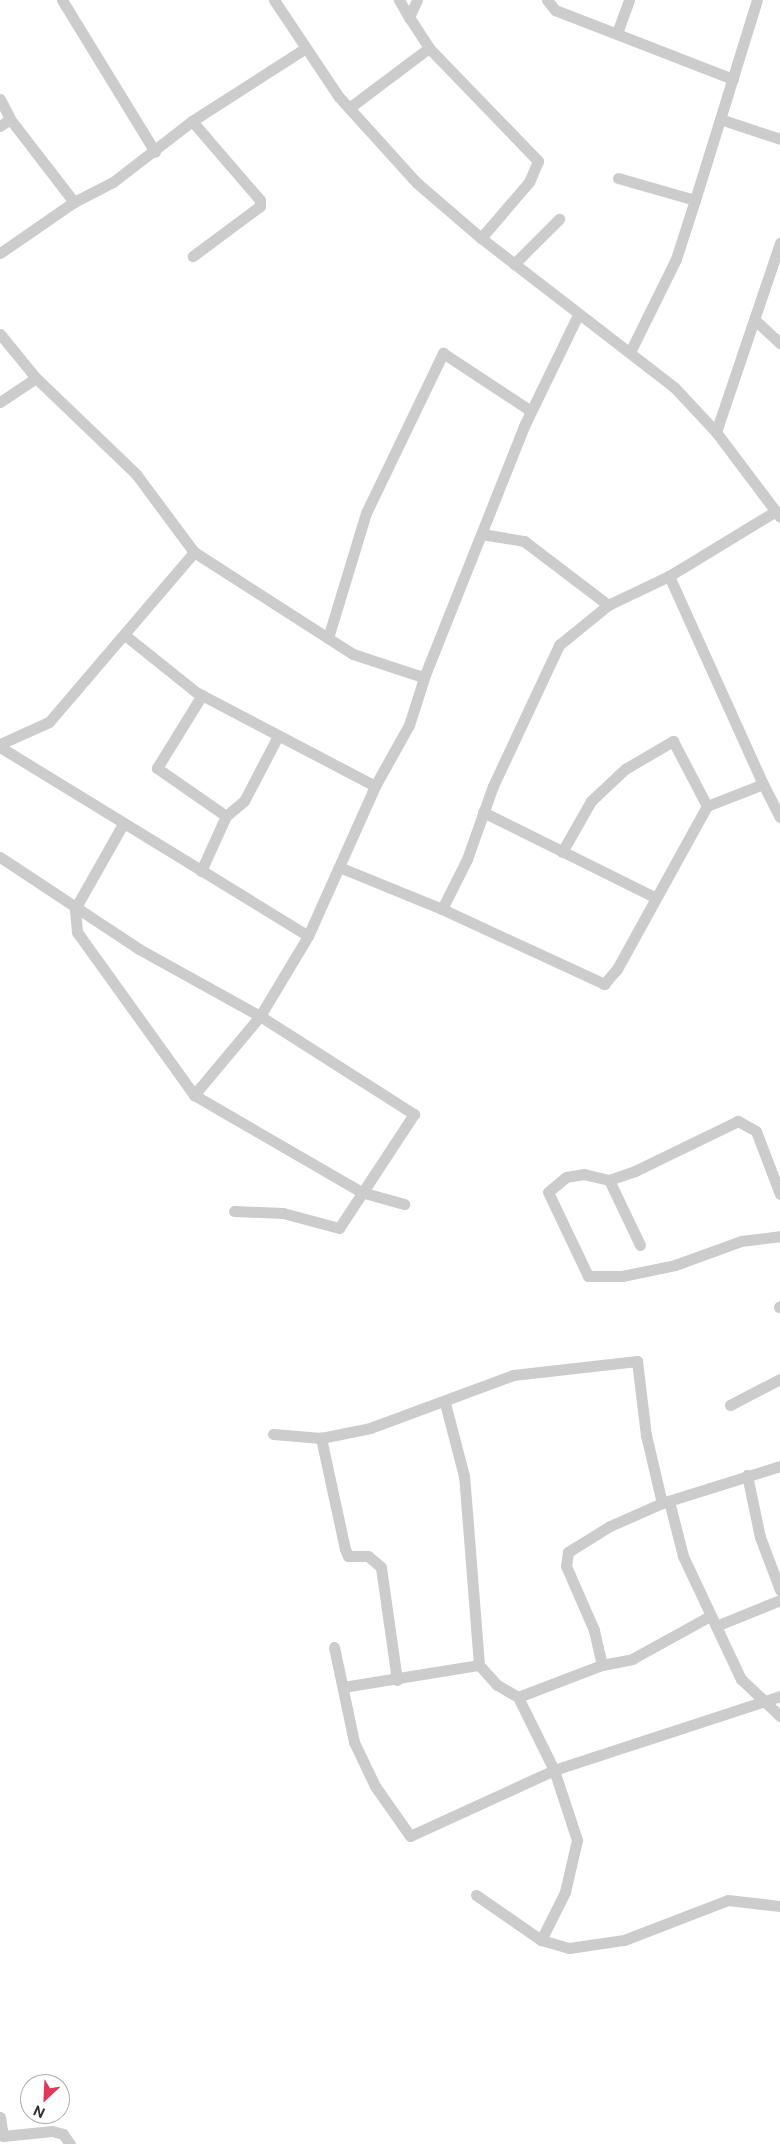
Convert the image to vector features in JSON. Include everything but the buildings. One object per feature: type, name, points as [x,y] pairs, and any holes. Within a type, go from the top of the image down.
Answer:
[{"type":"street","points":[[62,0],[155,152]]},
{"type":"street","points":[[274,0],[304,49],[349,108],[417,183],[481,238],[578,315],[630,352],[674,387],[716,432],[778,514],[669,576],[608,605],[560,645],[483,812],[467,859],[442,909]]},
{"type":"street","points":[[398,0],[429,48],[538,160],[529,182],[481,238]]},
{"type":"street","points":[[409,17],[416,0]]},
{"type":"street","points":[[547,0],[555,10],[733,80]]},
{"type":"street","points":[[617,33],[629,0]]},
{"type":"street","points":[[630,352],[676,259],[757,0]]},
{"type":"street","points":[[349,108],[429,48]]},
{"type":"street","points":[[0,253],[74,202],[113,182],[155,152],[192,121],[304,49]]},
{"type":"street","points":[[0,99],[10,118],[74,202]]},
{"type":"street","points":[[0,126],[10,118]]},
{"type":"street","points":[[720,119],[780,139]]},
{"type":"street","points":[[192,121],[260,200],[260,206],[193,256]]},
{"type":"street","points":[[618,178],[695,200]]},
{"type":"street","points":[[514,264],[559,219]]},
{"type":"street","points":[[716,432],[780,243]]},
{"type":"street","points":[[194,1095],[260,1016],[308,936],[376,786],[409,725],[425,675],[531,411],[578,315]]},
{"type":"street","points":[[755,320],[780,343]]},
{"type":"street","points":[[0,334],[36,378],[136,474],[194,552],[353,654],[407,674],[425,675]]},
{"type":"street","points":[[328,638],[366,514],[443,353],[531,411]]},
{"type":"street","points":[[0,402],[36,378]]},
{"type":"street","points":[[482,534],[524,541],[608,605]]},
{"type":"street","points":[[0,745],[49,722],[126,636],[194,552]]},
{"type":"street","points":[[669,576],[763,784],[780,817]]},
{"type":"street","points":[[126,636],[202,695],[376,786]]},
{"type":"street","points":[[202,695],[157,768],[226,816]]},
{"type":"street","points":[[201,871],[226,816],[244,801],[278,736]]},
{"type":"street","points":[[562,852],[591,801],[625,769],[673,741],[708,806]]},
{"type":"street","points":[[0,745],[123,824],[308,936]]},
{"type":"street","points":[[339,867],[442,909],[601,984],[617,969],[654,897],[708,806],[763,784]]},
{"type":"street","points":[[483,812],[654,897]]},
{"type":"street","points":[[123,824],[75,909],[78,932],[194,1095],[360,1192],[404,1204]]},
{"type":"street","points":[[0,857],[75,909],[260,1016],[414,1114],[360,1192],[339,1228],[283,1213],[234,1211]]},
{"type":"street","points":[[780,1194],[756,1131],[738,1121],[651,1165],[609,1180],[578,1174],[555,1182],[548,1192],[588,1276],[622,1276],[675,1265],[741,1241],[780,1236]]},
{"type":"street","points":[[609,1180],[640,1245]]},
{"type":"street","points":[[273,1434],[321,1438],[370,1428],[445,1403],[513,1375],[637,1361],[646,1435],[665,1502],[684,1556],[742,1679],[760,1700],[780,1716]]},
{"type":"street","points":[[730,1405],[780,1379]]},
{"type":"street","points":[[445,1403],[464,1476],[479,1665],[496,1685],[518,1697],[554,1770],[576,1840],[565,1892],[541,1940]]},
{"type":"street","points":[[321,1438],[348,1556],[368,1556],[380,1567],[397,1680]]},
{"type":"street","points":[[602,1665],[565,1556],[610,1526],[665,1502],[780,1466]]},
{"type":"street","points":[[747,1475],[760,1537],[780,1590]]},
{"type":"street","points":[[518,1697],[602,1665],[632,1659],[713,1621],[780,1600]]},
{"type":"street","points":[[334,1647],[358,1750],[375,1786],[410,1836],[554,1770],[760,1700],[780,1696]]},
{"type":"street","points":[[343,1687],[397,1680],[479,1665]]},
{"type":"street","points":[[476,1895],[541,1940],[590,1948],[728,1900],[780,1906]]},
{"type":"street","points":[[0,2117],[2,2136],[52,2131],[63,2134],[70,2144]]}]
